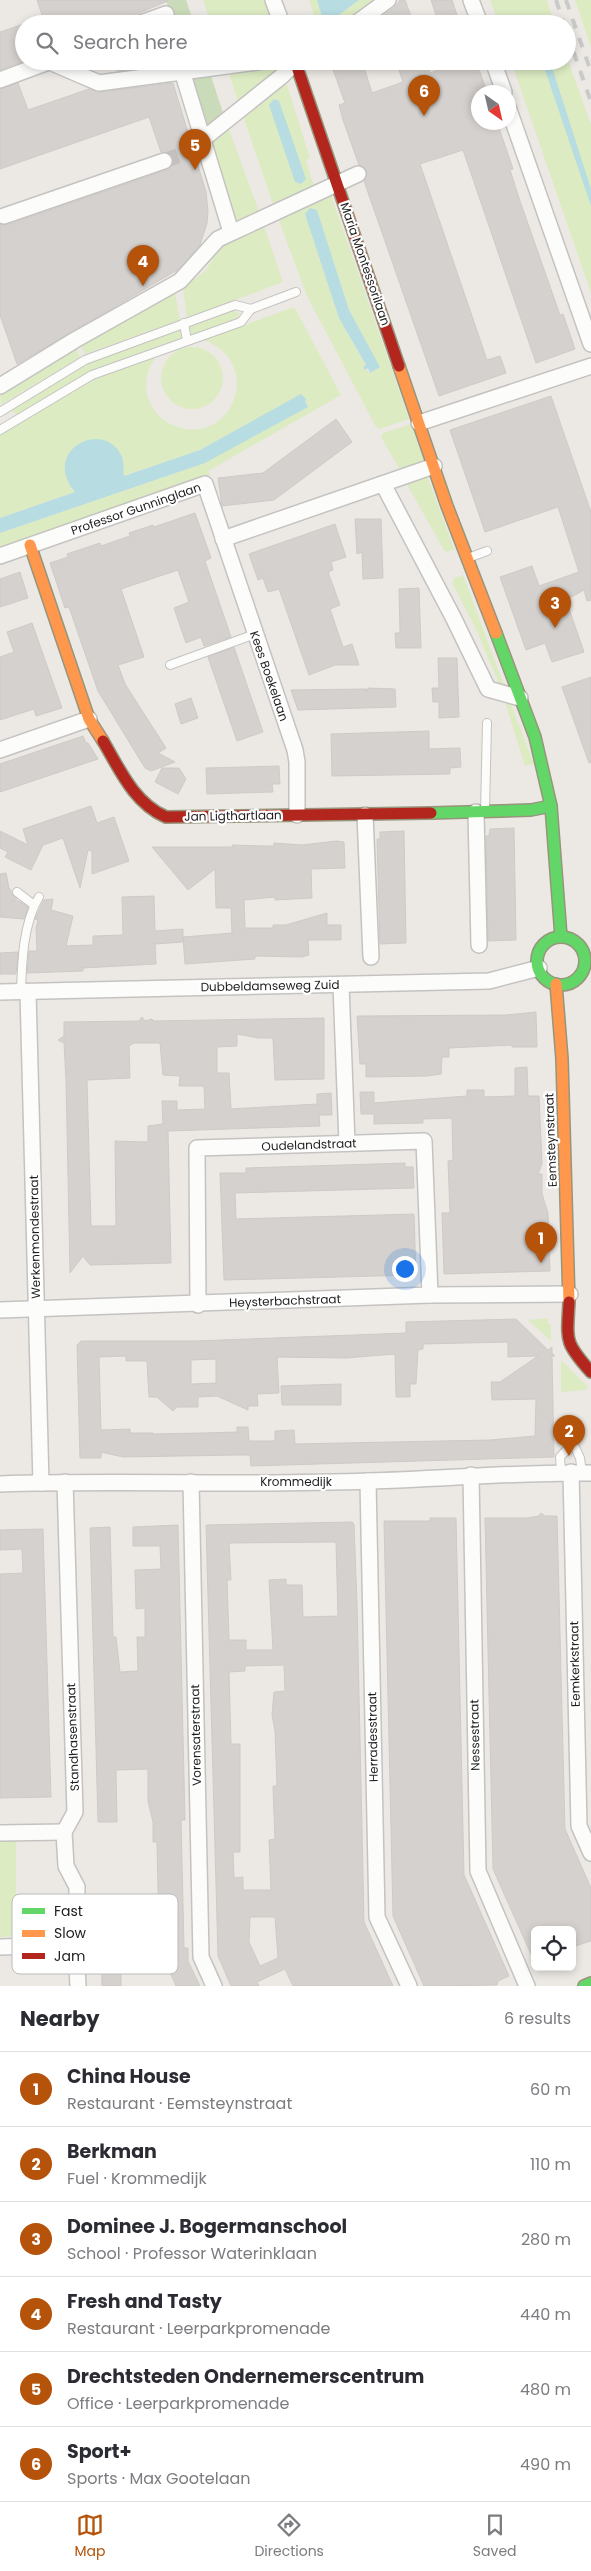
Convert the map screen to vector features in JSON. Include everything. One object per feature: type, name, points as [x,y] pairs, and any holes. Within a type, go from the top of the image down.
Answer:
[{"type":"street","points":[[273,0],[279,15]]},
{"type":"street","points":[[367,15],[388,0]]},
{"type":"street","points":[[471,0],[477,15]]},
{"type":"street","points":[[0,80],[28,70]]},
{"type":"street","points":[[69,70],[99,83],[166,70]]},
{"type":"street","points":[[182,70],[200,145],[231,232]]},
{"type":"street","points":[[200,145],[287,70]]},
{"type":"street","name":"Maria Montessorilaan","points":[[298,70],[466,558],[535,737],[551,806],[561,937]]},
{"type":"street","points":[[496,70],[502,85]]},
{"type":"street","points":[[516,130],[591,344]]},
{"type":"street","points":[[4,216],[164,161]]},
{"type":"street","points":[[0,386],[75,340],[180,281],[218,240],[231,232],[358,174]]},
{"type":"street","points":[[419,422],[591,366]]},
{"type":"street","points":[[223,539],[434,466]]},
{"type":"street","name":"Professor Gunninglaan","points":[[0,556],[205,484],[223,539]]},
{"type":"street","points":[[382,484],[453,617],[488,689],[520,698]]},
{"type":"street","name":"Kees Boekelaan","points":[[223,539],[298,762],[297,815]]},
{"type":"street","name":"Jan Ligthartlaan","points":[[30,545],[90,719],[142,803],[158,815],[166,818],[365,815],[532,810],[551,806]]},
{"type":"street","points":[[0,750],[90,719]]},
{"type":"street","points":[[479,946],[481,812]]},
{"type":"street","points":[[365,815],[370,956]]},
{"type":"street","points":[[561,937],[577,943],[588,959],[577,978],[567,984],[556,984],[545,979],[539,968],[538,958],[542,947],[550,940],[561,937]]},
{"type":"street","name":"Dubbeldamseweg Zuid","points":[[0,992],[489,981],[539,968]]},
{"type":"street","points":[[341,984],[347,1143]]},
{"type":"street","name":"Eemsteynstraat","points":[[556,984],[562,1059],[570,1294]]},
{"type":"street","name":"Werkenmondestraat","points":[[25,992],[37,1309],[40,1483]]},
{"type":"street","name":"Oudelandstraat","points":[[198,1305],[197,1148],[424,1141],[430,1295]]},
{"type":"street","points":[[570,1294],[573,1314],[581,1336]]},
{"type":"street","points":[[570,1294],[566,1335],[572,1351],[591,1372]]},
{"type":"street","name":"Heysterbachstraat","points":[[0,1310],[198,1305],[430,1295],[570,1294]]},
{"type":"street","name":"Krommedijk","points":[[0,1484],[368,1481],[471,1475],[576,1473]]},
{"type":"street","name":"Eemkerkstraat","points":[[576,1473],[579,1826],[591,1853]]},
{"type":"street","name":"Nessestraat","points":[[471,1475],[478,1871],[527,1986]]},
{"type":"street","name":"Herradesstraat","points":[[368,1481],[377,1916],[409,1986]]},
{"type":"street","name":"Standhasenstraat","points":[[65,1482],[75,1812],[64,1832],[66,1866],[77,1887],[77,1894]]},
{"type":"street","name":"Vorensaterstraat","points":[[191,1482],[201,1957],[214,1986]]},
{"type":"street","points":[[0,1833],[64,1832]]},
{"type":"street","points":[[584,1986],[591,1983]]},
{"type":"lane","points":[[0,418],[2,428],[92,375],[242,322],[251,309],[296,292]]},
{"type":"lane","points":[[0,412],[84,360],[235,305],[251,309]]},
{"type":"lane","points":[[184,323],[187,341]]},
{"type":"lane","points":[[466,558],[487,552]]},
{"type":"lane","points":[[170,665],[254,634]]},
{"type":"lane","points":[[481,812],[487,727]]},
{"type":"lane","points":[[17,892],[34,905]]},
{"type":"lane","points":[[25,992],[22,955],[34,905],[39,896]]},
{"type":"green space","points":[[166,0],[186,0],[191,15],[170,15]]},
{"type":"green space","points":[[203,0],[265,0],[269,15],[208,15]]},
{"type":"green space","points":[[309,0],[317,0],[322,15],[314,15]]},
{"type":"green space","points":[[359,0],[374,0],[355,15],[339,15]]},
{"type":"green space","points":[[490,0],[547,0],[552,15],[496,15]]},
{"type":"green space","points":[[575,0],[591,0],[591,47]]},
{"type":"green space","points":[[281,70],[282,72],[239,104],[228,71]]},
{"type":"green space","points":[[514,70],[571,70],[591,124],[591,293]]},
{"type":"green space","points":[[211,76],[224,116],[206,127],[190,79]]},
{"type":"green space","points":[[281,84],[287,85],[310,158],[306,161],[315,189],[274,207],[242,113]]},
{"type":"green space","points":[[228,127],[260,214],[237,223],[211,143],[211,137]]},
{"type":"green space","points":[[331,195],[409,419],[380,429],[376,427],[307,296],[278,218]],"holes":[[[317,211],[349,310],[380,367],[370,373],[363,367],[366,366],[339,318],[306,214],[307,212]]]},
{"type":"green space","points":[[264,226],[283,282],[187,318],[183,288],[206,270],[221,245]]},
{"type":"green space","points":[[175,293],[180,320],[85,354],[79,343]]},
{"type":"green space","points":[[295,308],[341,395],[208,471],[210,476],[0,548],[0,533],[205,463],[308,406],[305,401],[307,400],[301,395],[200,450],[123,476],[71,488],[75,492],[0,518],[0,435],[95,379],[156,357],[148,373],[146,385],[150,403],[157,414],[175,426],[195,429],[213,425],[226,414],[234,399],[237,382],[233,365],[222,351],[203,340]]},
{"type":"green space","points":[[233,310],[239,313],[238,318],[189,336],[187,327]]},
{"type":"green space","points":[[181,329],[182,338],[96,369],[17,415],[12,411],[13,407],[92,361]]},
{"type":"green space","points":[[75,346],[80,357],[1,405],[0,389]]},
{"type":"green space","points":[[186,347],[198,347],[214,356],[221,366],[223,378],[221,390],[214,400],[198,409],[186,409],[175,404],[166,395],[161,384],[161,372],[166,361],[175,352]]},
{"type":"green space","points":[[411,424],[425,464],[401,472],[381,437],[383,433]]},
{"type":"green space","points":[[420,475],[428,478],[454,549],[447,552],[444,550],[405,481]]},
{"type":"green space","points":[[463,575],[504,685],[499,684],[476,629],[452,583],[454,578]]},
{"type":"green space","points":[[504,699],[509,699],[534,764],[525,766]]},
{"type":"green space","points":[[548,1318],[548,1324],[551,1324],[551,1341],[528,1320]]},
{"type":"green space","points":[[561,1360],[588,1387],[586,1390],[561,1392]]},
{"type":"green space","points":[[0,1837],[16,1837],[16,1894],[12,1894],[12,1936],[0,1937]]},
{"type":"water","points":[[317,0],[359,0],[339,15],[322,15]]},
{"type":"water","points":[[545,70],[553,70],[591,189],[591,206]]},
{"type":"water","points":[[274,99],[279,101],[306,179],[301,184],[295,182],[269,105]]},
{"type":"water","points":[[310,208],[317,210],[349,310],[380,367],[370,373],[368,368],[365,370],[363,367],[366,365],[339,318],[305,214]]},
{"type":"water","points":[[301,394],[307,400],[305,401],[308,407],[205,463],[0,533],[0,518],[75,492],[66,477],[65,463],[70,452],[79,444],[90,439],[103,440],[114,445],[122,457],[124,476],[200,450]]},
{"type":"building","points":[[37,0],[168,0],[134,15],[42,15]]},
{"type":"building","points":[[400,0],[405,0],[411,15],[384,15],[394,8]]},
{"type":"building","points":[[431,0],[452,0],[457,15],[436,15]]},
{"type":"building","points":[[15,27],[15,64],[0,70],[0,32]]},
{"type":"building","points":[[333,70],[365,70],[372,93],[403,82],[399,70],[429,70],[430,73],[438,70],[479,70],[485,85],[471,85],[471,130],[500,130],[513,169],[510,170],[520,201],[560,315],[563,314],[575,349],[536,363],[463,150],[420,164],[487,360],[500,356],[506,373],[439,396],[364,181],[367,171],[359,165],[339,105],[345,103]]},
{"type":"building","points":[[18,83],[28,110],[89,89],[100,92],[173,83],[206,192],[208,211],[207,223],[200,245],[179,269],[17,364],[0,315],[0,224],[7,225],[167,170],[173,162],[170,154],[161,152],[149,117],[0,169],[0,89]]},
{"type":"building","points":[[551,396],[591,512],[591,600],[587,601],[584,590],[566,600],[584,652],[552,662],[545,643],[526,650],[500,577],[532,566],[539,586],[579,572],[558,507],[485,532],[450,430]]},
{"type":"building","points":[[336,419],[352,442],[274,500],[222,506],[218,478],[263,473]]},
{"type":"building","points":[[195,513],[211,558],[205,561],[231,637],[204,646],[201,637],[186,643],[174,608],[189,602],[178,570],[121,589],[144,657],[118,665],[125,684],[166,748],[158,753],[175,762],[151,771],[145,768],[98,691],[69,607],[65,608],[50,563],[68,557],[67,554],[100,543],[101,546],[130,536],[129,533],[153,525],[154,527]]},
{"type":"building","points":[[355,519],[381,519],[383,578],[363,579],[362,552],[357,554]]},
{"type":"building","points":[[335,524],[346,557],[331,562],[333,570],[328,572],[340,605],[330,609],[343,647],[352,644],[359,665],[335,665],[309,675],[279,589],[268,592],[263,578],[258,580],[249,554]]},
{"type":"building","points":[[20,572],[28,598],[0,607],[0,579]]},
{"type":"building","points":[[419,588],[421,648],[396,648],[395,633],[400,633],[399,589]]},
{"type":"building","points":[[32,623],[62,708],[36,716],[34,709],[0,720],[0,657],[14,652],[7,632]]},
{"type":"building","points":[[234,647],[263,732],[237,741],[208,657]]},
{"type":"building","points":[[438,658],[457,658],[459,717],[439,718],[439,702],[433,702],[432,688],[439,688]]},
{"type":"building","points":[[591,677],[591,762],[589,763],[562,687]]},
{"type":"building","points":[[368,688],[395,689],[396,707],[298,710],[291,690],[366,689],[367,692]]},
{"type":"building","points":[[191,698],[198,718],[181,724],[175,704]]},
{"type":"building","points":[[429,731],[429,749],[460,748],[461,767],[450,768],[450,774],[332,776],[331,734]]},
{"type":"building","points":[[83,736],[98,759],[0,792],[0,764]]},
{"type":"building","points":[[279,766],[280,784],[272,784],[273,792],[207,794],[206,768]]},
{"type":"building","points":[[162,768],[179,768],[186,779],[178,794],[155,782]]},
{"type":"building","points":[[91,806],[97,823],[114,817],[129,861],[92,874],[92,851],[88,850],[80,888],[63,838],[43,845],[31,870],[5,857],[8,852],[0,848],[0,831],[28,845],[23,829]]},
{"type":"building","points":[[514,828],[516,940],[488,941],[486,836],[489,836],[490,829]]},
{"type":"building","points":[[404,831],[406,943],[380,944],[377,839],[380,839],[380,832]]},
{"type":"building","points":[[344,842],[345,868],[311,869],[312,898],[275,900],[275,897],[244,900],[245,928],[273,928],[273,925],[286,925],[327,913],[327,925],[341,925],[341,940],[308,940],[309,955],[302,957],[255,956],[255,959],[185,964],[183,937],[232,933],[231,908],[216,908],[215,869],[188,890],[152,847],[274,846],[274,843],[302,845]]},
{"type":"building","points":[[6,873],[9,888],[17,899],[12,901],[19,901],[28,907],[24,919],[0,917],[0,874]]},
{"type":"building","points":[[154,896],[155,931],[183,929],[183,942],[155,944],[156,964],[83,968],[83,971],[27,973],[29,951],[37,951],[36,928],[38,920],[35,919],[44,900],[53,899],[51,910],[73,916],[66,946],[93,945],[93,936],[123,935],[122,897]]},
{"type":"building","points":[[18,952],[16,974],[0,974],[0,953]]},
{"type":"building","points":[[536,1012],[537,1047],[512,1047],[512,1045],[449,1048],[449,1057],[442,1057],[441,1074],[427,1076],[366,1077],[366,1064],[360,1064],[357,1016],[506,1015]]},
{"type":"building","points":[[142,1017],[145,1021],[152,1019],[154,1021],[324,1018],[324,1079],[275,1080],[273,1038],[258,1038],[237,1034],[237,1046],[217,1047],[217,1073],[229,1073],[231,1109],[317,1104],[317,1094],[331,1093],[332,1115],[319,1115],[320,1126],[168,1131],[171,1263],[90,1265],[83,1256],[70,1273],[66,1080],[64,1043],[58,1040],[64,1036],[64,1022],[139,1021]],"holes":[[[134,1043],[160,1043],[163,1075],[180,1076],[179,1086],[204,1086],[205,1109],[177,1110],[177,1101],[162,1101],[163,1124],[148,1126],[148,1142],[115,1141],[116,1226],[91,1226],[87,1080],[130,1078],[129,1046]]]},
{"type":"building","points":[[527,1067],[528,1096],[539,1096],[542,1164],[538,1174],[542,1174],[542,1194],[548,1213],[550,1271],[444,1274],[442,1213],[450,1213],[448,1161],[453,1160],[452,1118],[423,1119],[423,1123],[374,1124],[374,1114],[361,1114],[360,1092],[374,1092],[374,1103],[467,1096],[467,1090],[484,1090],[484,1097],[515,1096],[515,1068]]},
{"type":"building","points":[[405,1163],[405,1167],[413,1167],[414,1188],[235,1193],[236,1219],[414,1214],[416,1275],[224,1280],[220,1173],[246,1173],[246,1168]]},
{"type":"building","points":[[516,1319],[548,1350],[552,1347],[552,1353],[555,1356],[552,1356],[554,1457],[251,1466],[250,1455],[123,1457],[101,1452],[101,1458],[80,1458],[77,1345],[81,1341],[195,1341],[406,1333],[406,1322]],"holes":[[[508,1342],[508,1357],[538,1356],[500,1382],[491,1382],[492,1400],[536,1399],[535,1436],[490,1440],[295,1444],[294,1430],[275,1431],[275,1441],[249,1441],[248,1427],[237,1427],[237,1432],[204,1433],[151,1434],[153,1433],[130,1433],[130,1429],[101,1430],[99,1357],[126,1356],[126,1361],[147,1361],[149,1397],[157,1397],[173,1411],[177,1407],[198,1407],[198,1397],[217,1396],[248,1410],[248,1406],[258,1406],[257,1394],[279,1393],[277,1357],[346,1358],[395,1354],[396,1397],[410,1397],[410,1384],[416,1384],[418,1350],[423,1349],[423,1344]],[[216,1359],[216,1383],[191,1384],[191,1360]]]},
{"type":"building","points":[[341,1384],[341,1405],[282,1405],[281,1386]]},
{"type":"building","points":[[541,1513],[545,1516],[557,1516],[565,1829],[591,1888],[591,1941],[576,1946],[576,1926],[531,1926],[531,1954],[493,1869],[485,1518],[527,1518],[539,1516]]},
{"type":"building","points":[[430,1518],[456,1518],[464,1875],[509,1976],[498,1981],[497,1985],[424,1986],[393,1916],[384,1521],[430,1521]]},
{"type":"building","points":[[352,1522],[354,1524],[364,1922],[393,1986],[293,1986],[285,1969],[257,1982],[259,1986],[231,1986],[218,1956],[206,1525]],"holes":[[[336,1542],[338,1616],[303,1617],[302,1585],[286,1585],[286,1579],[269,1580],[273,1650],[246,1650],[246,1640],[229,1640],[227,1580],[231,1580],[229,1543]],[[284,1665],[285,1691],[274,1692],[272,1715],[275,1731],[277,1786],[273,1786],[275,1839],[269,1840],[271,1890],[243,1890],[243,1877],[234,1878],[233,1852],[240,1852],[240,1744],[231,1744],[229,1672],[245,1671],[245,1666]],[[250,1917],[275,1917],[278,1958],[260,1966],[249,1942]]]},
{"type":"building","points":[[178,1525],[185,1820],[181,1820],[184,1948],[188,1948],[188,1961],[200,1986],[176,1986],[171,1974],[178,1974],[178,1894],[158,1894],[157,1842],[153,1842],[153,1822],[148,1801],[148,1769],[116,1770],[117,1822],[98,1822],[90,1528],[110,1527],[113,1637],[116,1637],[120,1672],[138,1671],[137,1637],[145,1637],[145,1608],[136,1609],[135,1570],[161,1569],[160,1546],[133,1546],[133,1527]]},
{"type":"building","points":[[43,1529],[51,1797],[0,1798],[0,1574],[23,1573],[22,1549],[0,1550],[0,1530]]},
{"type":"building","points":[[102,1974],[121,1974],[121,1986],[102,1986]]},
{"type":"tunnel","points":[[164,161],[193,150]]},
{"type":"railway","points":[[556,0],[561,15]]},
{"type":"railway","points":[[566,0],[571,15]]},
{"type":"railway","points":[[576,29],[591,72]]},
{"type":"railway","points":[[576,59],[591,102]]},
{"type":"traffic: fast","points":[[496,633],[535,737],[551,806],[561,937]]},
{"type":"traffic: fast","points":[[431,813],[531,810],[551,806]]},
{"type":"traffic: fast","points":[[561,937],[570,939],[578,944],[583,952],[585,961],[583,970],[578,978],[570,983],[561,985],[552,983],[544,978],[539,970],[537,961],[539,952],[544,944],[552,939],[561,937]]},
{"type":"traffic: fast","points":[[584,1986],[591,1983]]},
{"type":"traffic: slow","points":[[399,366],[447,506],[496,633]]},
{"type":"traffic: slow","points":[[30,545],[89,719],[103,741]]},
{"type":"traffic: slow","points":[[556,984],[562,1059],[569,1302]]},
{"type":"traffic: jam","points":[[298,70],[399,366]]},
{"type":"traffic: jam","points":[[103,741],[136,794],[155,811],[166,817],[431,813]]},
{"type":"traffic: jam","points":[[569,1302],[569,1340],[576,1354],[591,1372]]},
{"type":"place","name":"Sport+","points":[[424,116]]},
{"type":"place","name":"Drechtsteden Ondernemerscentrum","points":[[195,170]]},
{"type":"place","name":"Fresh and Tasty","points":[[143,286]]},
{"type":"place","name":"Dominee J. Bogermanschool","points":[[555,628]]},
{"type":"place","name":"China House","points":[[541,1263]]},
{"type":"place","name":"Berkman","points":[[569,1456]]}]
